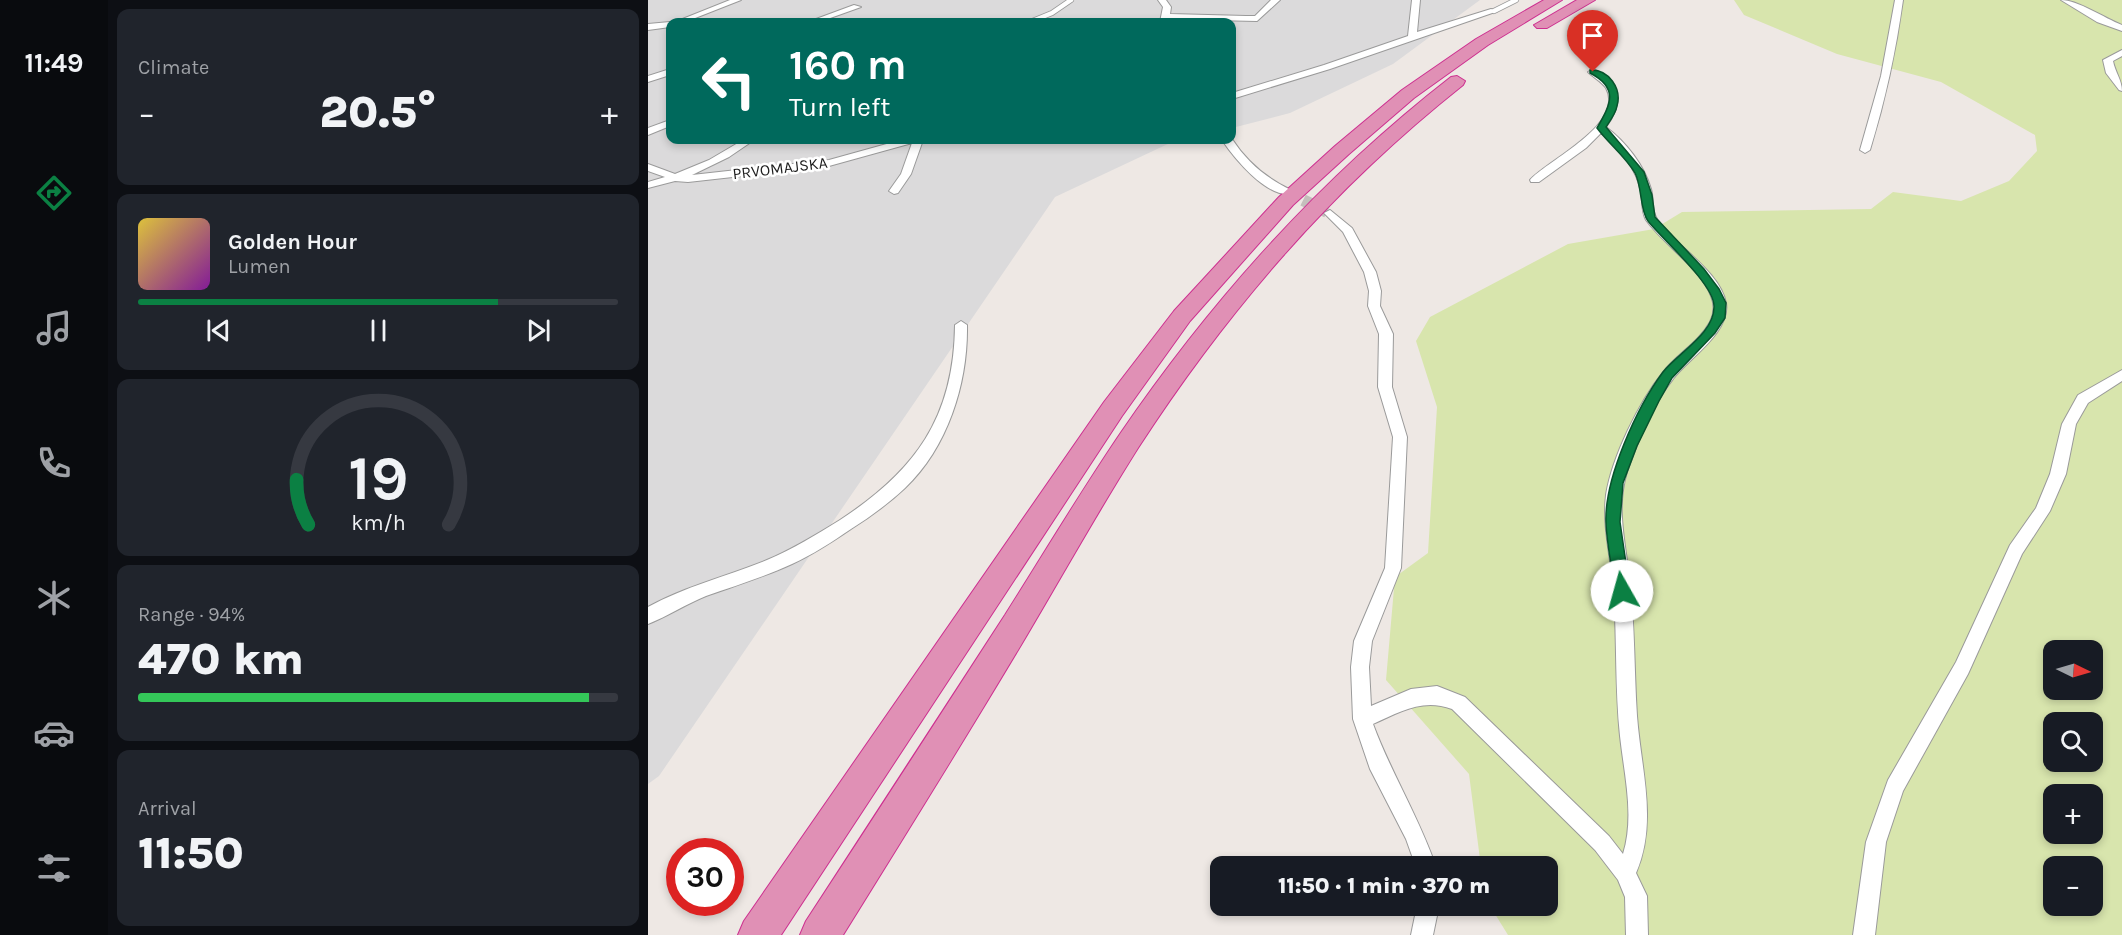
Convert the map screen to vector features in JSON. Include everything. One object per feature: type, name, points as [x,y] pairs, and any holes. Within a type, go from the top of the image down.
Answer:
[{"type":"highway","points":[[758,935],[1113,409],[1182,316],[1286,201],[1350,142],[1408,94],[1482,42],[1555,0]]},
{"type":"highway","points":[[820,935],[1143,421],[1214,321],[1259,266],[1306,214],[1357,165],[1430,101],[1502,48],[1588,0]]},
{"type":"street","points":[[690,18],[737,0]]},
{"type":"street","points":[[1162,0],[1167,7],[1165,18]]},
{"type":"street","points":[[1236,19],[1257,18],[1276,0]]},
{"type":"street","points":[[1412,37],[1416,0]]},
{"type":"street","points":[[1865,150],[1878,107],[1899,0]]},
{"type":"street","points":[[2065,0],[2100,20],[2122,28]]},
{"type":"street","points":[[824,18],[857,7]]},
{"type":"street","points":[[1236,95],[1327,67],[1453,22],[1494,11]]},
{"type":"street","points":[[648,27],[666,25]]},
{"type":"street","points":[[2122,53],[2108,60],[2111,73],[2122,88]]},
{"type":"street","points":[[1535,180],[1602,128],[1613,108],[1613,87],[1606,78],[1593,72]]},
{"type":"street","points":[[648,79],[666,73]]},
{"type":"street","points":[[648,132],[666,125]]},
{"type":"street","points":[[1602,128],[1639,172],[1647,195],[1650,218],[1700,272],[1715,291],[1720,303],[1719,318],[1715,324],[1668,375],[1653,400],[1630,446],[1616,483],[1613,522],[1624,608],[1628,719],[1638,829],[1635,850],[1625,873]]},
{"type":"street","points":[[648,185],[676,178],[711,163],[742,144]]},
{"type":"street","name":"PRVOMAJSKA","points":[[648,166],[676,178],[688,179],[830,163],[898,144]]},
{"type":"street","points":[[894,191],[906,174],[917,144]]},
{"type":"street","points":[[1230,144],[1251,170],[1272,186],[1287,192]]},
{"type":"street","points":[[1330,213],[1348,230],[1370,272],[1375,291],[1374,306],[1386,334],[1385,387],[1400,437],[1393,568],[1363,641],[1360,667],[1362,719],[1377,762],[1415,835],[1422,856]]},
{"type":"street","points":[[648,616],[665,605],[693,593],[789,558],[835,531],[885,495],[909,474],[924,452],[944,413],[959,371],[962,348],[961,325]]},
{"type":"street","points":[[1864,935],[1876,842],[1895,787],[1962,668],[2016,550],[2042,511],[2058,474],[2069,424],[2083,399],[2122,375]]},
{"type":"street","points":[[1362,719],[1411,698],[1437,695],[1458,703],[1602,843],[1625,873],[1635,896],[1637,935]]},
{"type":"street","points":[[1422,935],[1426,916]]},
{"type":"lane","points":[[1040,18],[1071,0]]},
{"type":"lane","points":[[1494,11],[1516,0]]},
{"type":"shaded area","points":[[648,0],[1480,0],[1393,64],[1290,113],[1236,127],[1236,18],[666,18],[666,144],[1168,144],[1055,197],[659,776],[648,784]]},
{"type":"green space","points":[[1734,0],[2122,0],[2122,935],[1508,935],[1496,916],[1558,916],[1558,856],[1480,856],[1469,774],[1386,680],[1395,577],[1428,553],[1437,407],[1416,341],[1430,317],[1568,244],[1654,229],[1682,212],[1871,209],[1893,192],[1961,201],[2009,181],[2037,151],[2035,135],[1941,82],[1837,54],[1744,15]]},
{"type":"tunnel","points":[[1287,192],[1327,212]]},
{"type":"route","points":[[1593,72],[1606,78],[1613,87],[1613,108],[1602,128],[1608,132],[1639,172],[1647,195],[1650,218],[1700,272],[1715,291],[1720,303],[1719,318],[1711,331],[1668,375],[1653,400],[1630,446],[1616,483],[1613,522],[1622,591]]}]
